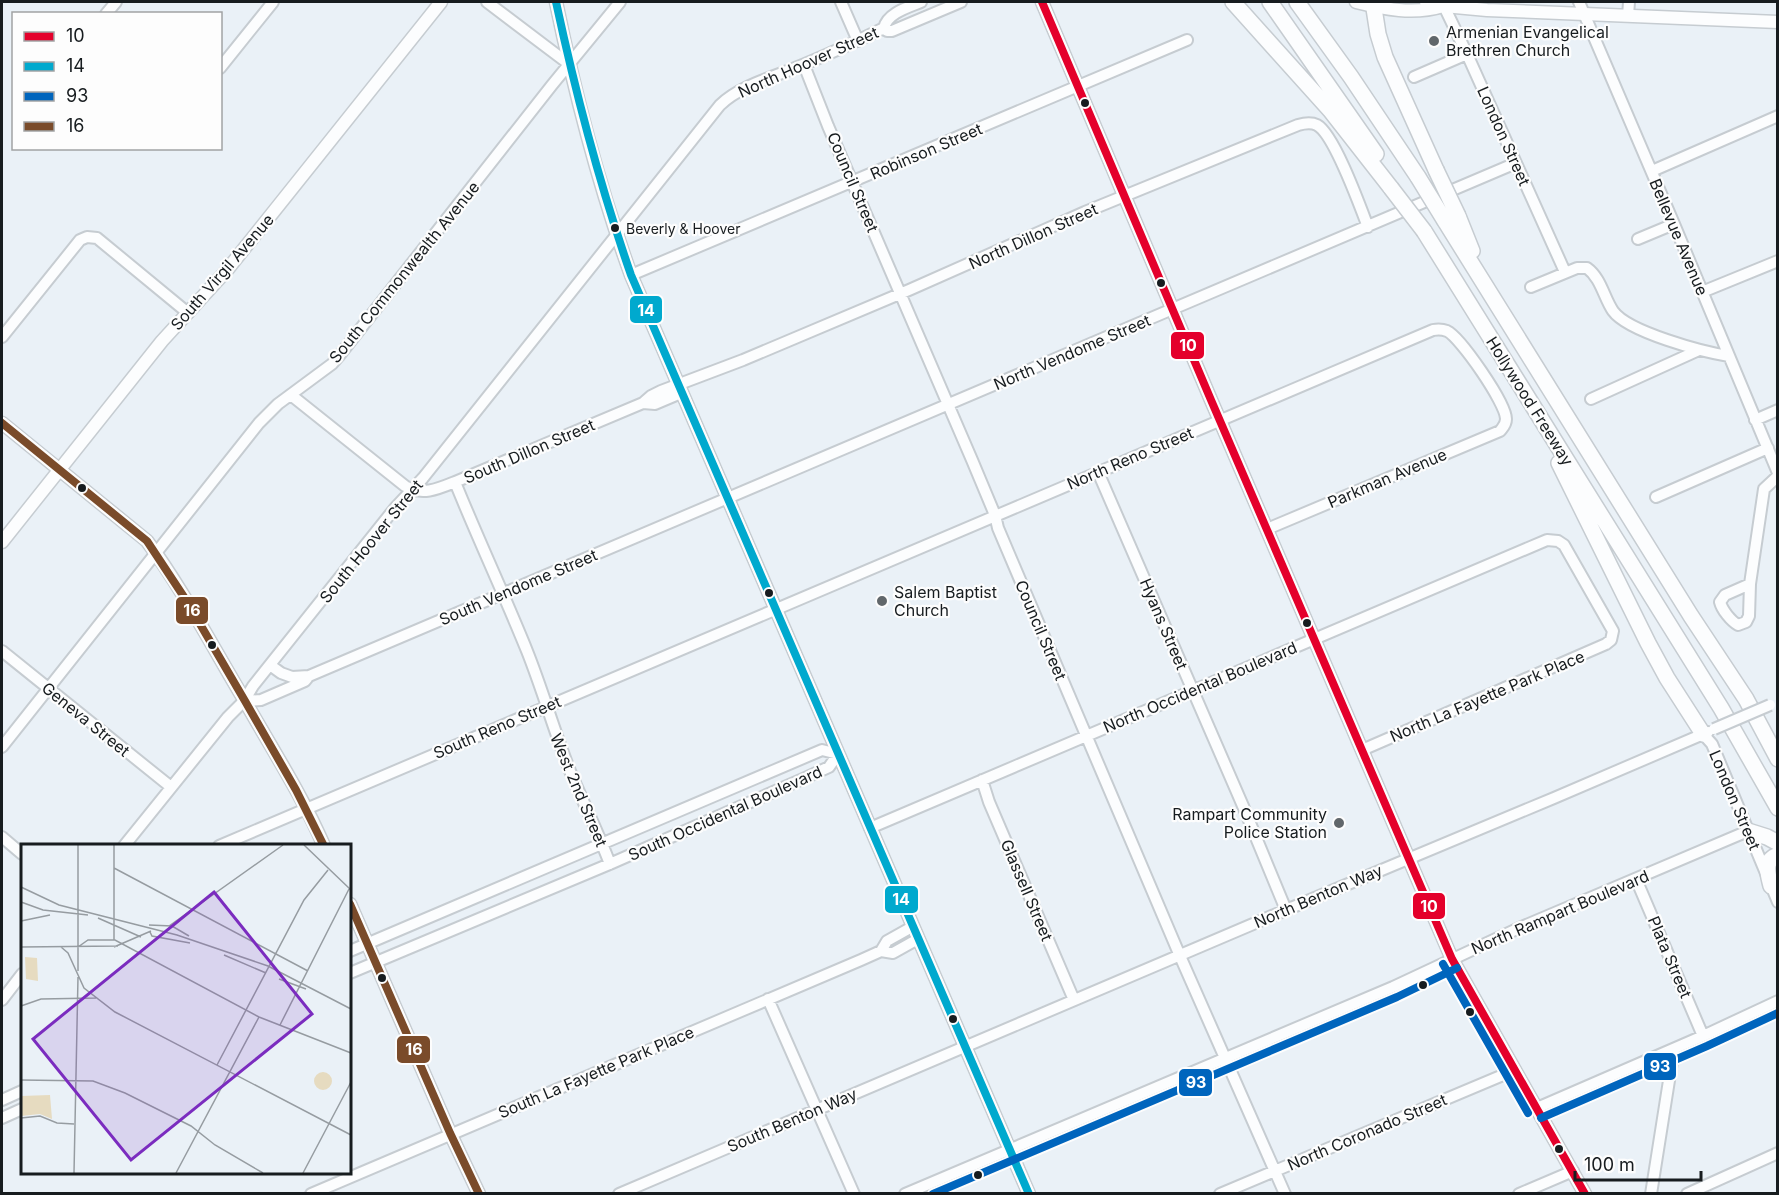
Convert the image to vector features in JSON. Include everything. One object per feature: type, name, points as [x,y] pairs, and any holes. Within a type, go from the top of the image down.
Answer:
[{"type":"highway","points":[[1233,2],[1330,110],[1394,187]]},
{"type":"highway","name":"Hollywood Freeway","points":[[1270,2],[1349,114],[1424,231],[1721,708],[1778,808]]},
{"type":"highway","name":"Hollywood Freeway","points":[[1299,4],[1418,177],[1451,219],[1490,292],[1691,616],[1746,699],[1778,759]]},
{"type":"highway","points":[[1374,4],[1384,57],[1436,170],[1451,219]]},
{"type":"highway","points":[[1528,398],[1648,643],[1667,678],[1708,731]]},
{"type":"highway","points":[[1746,699],[1767,718],[1778,736]]},
{"type":"highway","points":[[1748,831],[1778,843]]},
{"type":"highway","points":[[1771,886],[1768,863],[1773,856],[1778,855]]},
{"type":"main road","name":"South Virgil Avenue","points":[[2,542],[162,341],[227,270],[441,2]]},
{"type":"main road","points":[[556,2],[569,64],[616,234],[631,275],[1029,1194]]},
{"type":"main road","points":[[1042,2],[1452,959],[1585,1194]]},
{"type":"main road","points":[[1356,2],[1394,10],[1428,11],[1443,4]]},
{"type":"main road","points":[[1426,2],[1487,10],[1581,8],[1628,16],[1778,22]]},
{"type":"main road","points":[[2,423],[147,541],[244,701],[306,808],[323,844]]},
{"type":"main road","points":[[351,906],[479,1194]]},
{"type":"street","points":[[222,66],[273,2]]},
{"type":"street","points":[[487,2],[569,64]]},
{"type":"street","name":"South Commonwealth Avenue","points":[[2,747],[259,423],[278,404],[332,364],[339,356],[620,2]]},
{"type":"street","points":[[841,2],[858,40]]},
{"type":"street","name":"North Hoover Street","points":[[884,28],[889,18],[921,2]]},
{"type":"street","name":"North Hoover Street","points":[[884,28],[891,31],[961,2]]},
{"type":"street","points":[[1628,16],[1629,2]]},
{"type":"street","name":"London Street","points":[[1443,4],[1565,272]]},
{"type":"street","name":"Bellevue Avenue","points":[[1581,8],[1652,171],[1778,475]]},
{"type":"street","name":"North Hoover Street","points":[[616,234],[727,98],[884,28]]},
{"type":"street","name":"Robinson Street","points":[[631,275],[1188,40]]},
{"type":"street","points":[[1414,77],[1467,54]]},
{"type":"street","name":"Council Street","points":[[804,64],[995,515],[998,528],[1284,1194]]},
{"type":"street","points":[[1652,171],[1778,116]]},
{"type":"street","name":"North Dillon Street","points":[[680,389],[1125,196],[1298,125],[1310,123],[1320,127],[1331,142],[1368,226]]},
{"type":"street","name":"North Vendome Street","points":[[727,498],[1516,163]]},
{"type":"street","points":[[1638,239],[1674,224]]},
{"type":"street","name":"South Hoover Street","points":[[126,844],[231,712],[244,701],[253,686],[616,234]]},
{"type":"street","points":[[2,337],[80,240],[87,237],[97,238],[188,313]]},
{"type":"street","points":[[1702,292],[1778,261]]},
{"type":"street","points":[[1531,287],[1565,272],[1580,267],[1587,268],[1593,273],[1613,311],[1625,323],[1699,350],[1729,356]]},
{"type":"street","name":"North Reno Street","points":[[776,609],[1439,329],[1450,333],[1492,386],[1506,414],[1505,424]]},
{"type":"street","points":[[1591,399],[1699,350]]},
{"type":"street","name":"South Dillon Street","points":[[412,490],[427,492],[455,482],[643,403],[651,396],[680,389]]},
{"type":"street","points":[[291,395],[412,490]]},
{"type":"street","points":[[1755,420],[1778,411]]},
{"type":"street","name":"Parkman Avenue","points":[[1267,529],[1500,431],[1505,424]]},
{"type":"street","points":[[1656,497],[1768,448]]},
{"type":"street","name":"Hyans Street","points":[[1098,472],[1286,910]]},
{"type":"street","points":[[1750,584],[1764,489],[1778,475]]},
{"type":"street","name":"West 2nd Street","points":[[455,482],[526,649],[547,705],[549,718],[610,864]]},
{"type":"street","name":"South Vendome Street","points":[[244,701],[261,700],[305,681],[309,676],[727,498]]},
{"type":"street","name":"North Occidental Boulevard","points":[[870,828],[1547,540],[1554,540],[1564,545],[1613,631],[1611,640]]},
{"type":"street","name":"South Reno Street","points":[[224,844],[776,609]]},
{"type":"street","name":"North La Fayette Park Place","points":[[1362,750],[1611,640]]},
{"type":"street","name":"Geneva Street","points":[[2,651],[171,787]]},
{"type":"street","points":[[270,665],[292,677],[309,676]]},
{"type":"street","name":"North Benton Way","points":[[965,1046],[1774,703]]},
{"type":"street","name":"London Street","points":[[1708,731],[1778,902]]},
{"type":"street","name":"South Occidental Boulevard","points":[[351,951],[822,750],[838,754],[829,767],[610,864],[351,973]]},
{"type":"street","name":"Glassell Street","points":[[981,780],[988,802],[1074,1000]]},
{"type":"street","name":"North Rampart Boulevard","points":[[905,1194],[1393,987],[1517,929],[1748,831]]},
{"type":"street","points":[[2,837],[21,853]]},
{"type":"street","name":"Plata Street","points":[[1636,879],[1703,1036]]},
{"type":"street","name":"South La Fayette Park Place","points":[[311,1194],[881,951],[887,941],[915,933]]},
{"type":"street","points":[[2,1000],[21,975]]},
{"type":"street","points":[[768,999],[854,1194]]},
{"type":"street","points":[[1536,1108],[1674,1049],[1778,1001]]},
{"type":"street","name":"South Benton Way","points":[[619,1194],[965,1046]]},
{"type":"street","points":[[1651,1194],[1674,1049]]},
{"type":"street","name":"North Coronado Street","points":[[1220,1194],[1515,1070]]},
{"type":"street","points":[[2,1100],[21,1091]]},
{"type":"street","points":[[2,1118],[21,1109]]},
{"type":"street","points":[[1687,1194],[1778,1153]]},
{"type":"street","points":[[1519,1194],[1572,1171]]},
{"type":"transit line","name":"14","points":[[556,2],[589,140],[631,275],[1029,1194]]},
{"type":"transit line","name":"10","points":[[1042,2],[1452,959],[1585,1194]]},
{"type":"transit line","name":"16","points":[[2,423],[147,541],[186,600],[245,701],[296,790],[323,844]]},
{"type":"transit line","name":"16","points":[[351,906],[479,1194]]},
{"type":"transit line","name":"93","points":[[1443,964],[1528,1113]]},
{"type":"transit line","name":"93","points":[[933,1194],[1397,997],[1457,968]]},
{"type":"transit line","name":"93","points":[[1541,1118],[1778,1013]]},
{"type":"place","name":"Armenian Evangelical Brethren Church","points":[[1434,41]]},
{"type":"place","name":"Beverly & Hoover","points":[[615,228]]},
{"type":"place","name":"Salem Baptist Church","points":[[882,601]]},
{"type":"place","name":"Rampart Community Police Station","points":[[1339,823]]}]
